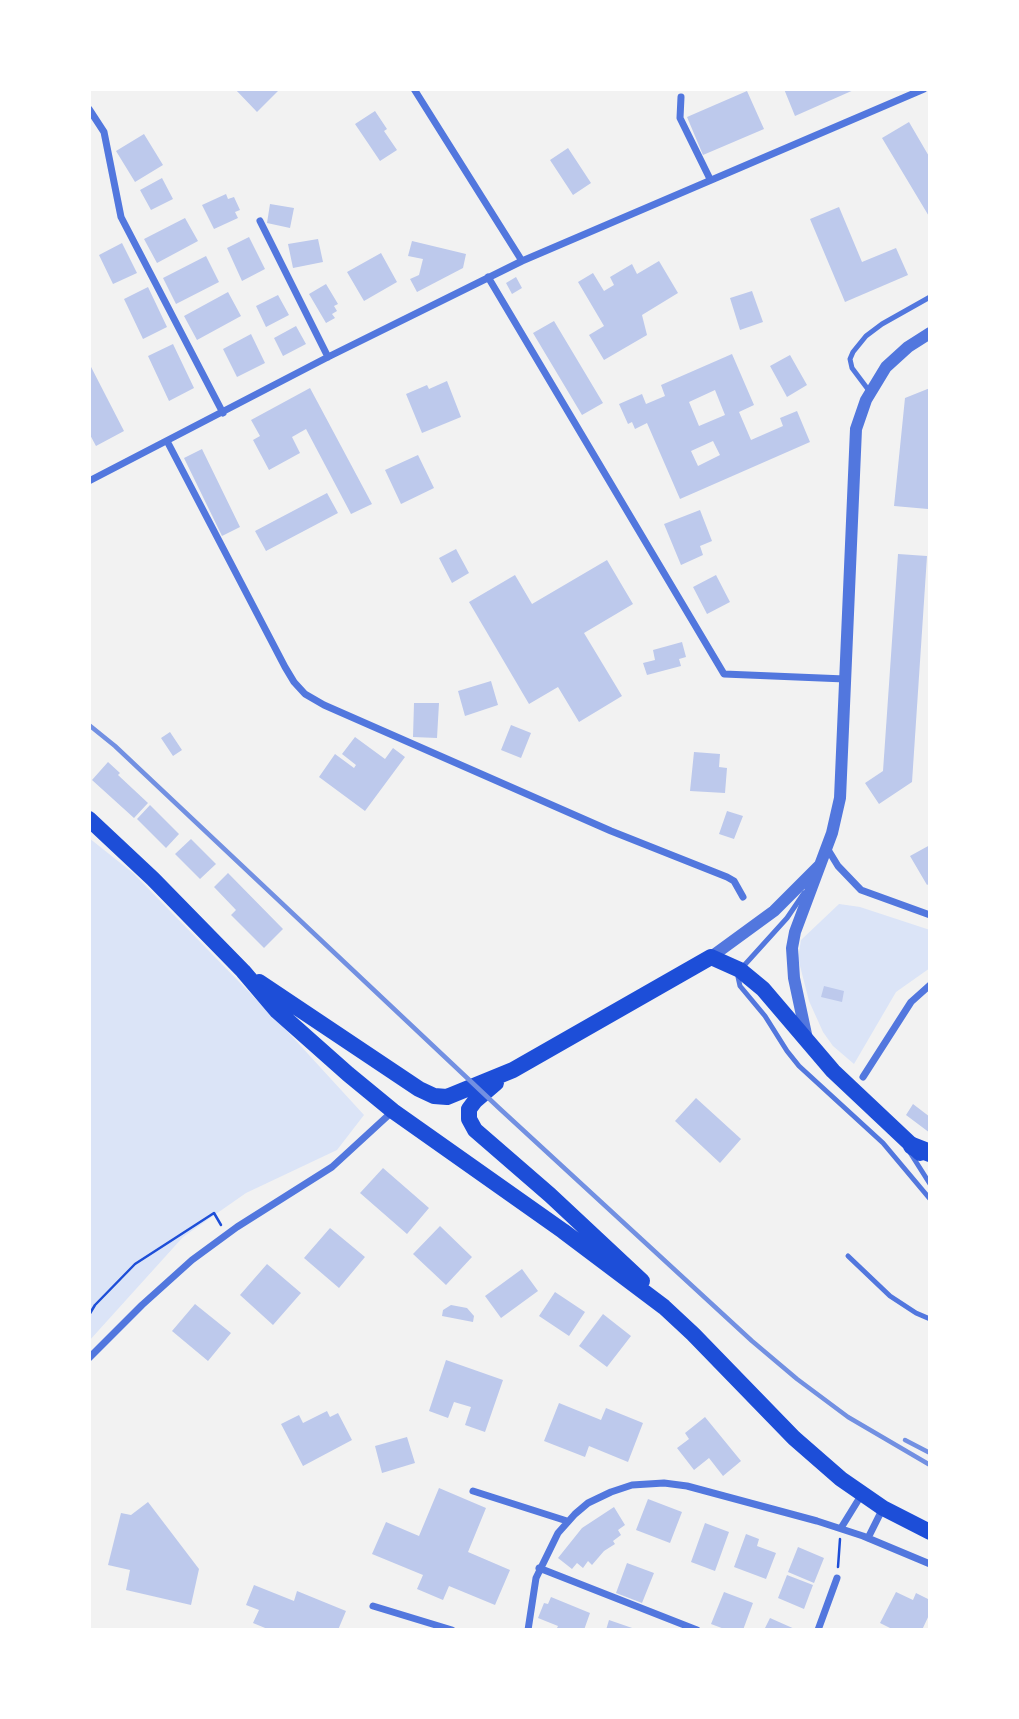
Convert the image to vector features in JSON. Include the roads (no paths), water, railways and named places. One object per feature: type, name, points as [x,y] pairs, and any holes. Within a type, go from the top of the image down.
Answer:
[{"type":"highway","points":[[912,1146],[930,1153]]},
{"type":"main road","points":[[89,820],[140,866],[243,971],[277,1011],[393,1111],[664,1307]]},
{"type":"main road","points":[[243,971],[419,1089],[434,1096],[451,1097],[513,1070],[711,957],[740,970],[769,994],[826,1064],[930,1161]]},
{"type":"main road","points":[[513,1070],[472,1105],[468,1115],[480,1136],[550,1195],[634,1273],[664,1307],[794,1438],[862,1494],[930,1532]]},
{"type":"street","points":[[414,89],[522,261]]},
{"type":"street","points":[[89,481],[488,276],[924,89]]},
{"type":"street","points":[[681,97],[680,118],[710,179]]},
{"type":"street","points":[[89,109],[104,132],[121,217],[223,413]]},
{"type":"street","points":[[260,221],[328,357]]},
{"type":"street","points":[[488,276],[724,674],[845,679]]},
{"type":"street","points":[[807,1039],[794,978],[792,948],[795,932],[827,848],[840,798],[857,422],[870,392],[897,357],[930,333]]},
{"type":"street","points":[[167,441],[285,667],[305,694],[324,705],[611,831],[727,877],[734,881],[743,897]]},
{"type":"street","points":[[827,848],[861,890],[930,915]]},
{"type":"street","points":[[711,957],[774,911],[822,863]]},
{"type":"street","points":[[863,1077],[911,1002],[930,985]]},
{"type":"street","points":[[89,1358],[154,1294],[226,1234],[332,1167],[393,1111]]},
{"type":"street","points":[[528,1630],[531,1597],[540,1568],[567,1521],[588,1503],[632,1485],[664,1483],[687,1486],[841,1528],[930,1564]]},
{"type":"street","points":[[472,1491],[567,1521]]},
{"type":"street","points":[[841,1528],[862,1494]]},
{"type":"street","points":[[868,1538],[883,1508]]},
{"type":"street","points":[[540,1568],[697,1630]]},
{"type":"street","points":[[818,1630],[837,1578]]},
{"type":"street","points":[[373,1606],[452,1630]]},
{"type":"lane","points":[[870,392],[852,369],[850,359],[853,352],[866,336],[882,324],[930,297]]},
{"type":"lane","points":[[822,863],[791,912],[740,970],[738,981],[793,1059],[883,1143],[930,1199]]},
{"type":"lane","points":[[887,1123],[930,1184]]},
{"type":"lane","points":[[848,1256],[890,1296],[930,1319]]},
{"type":"railway","points":[[89,725],[115,746],[499,1108],[752,1341],[848,1417],[930,1465]]},
{"type":"railway","points":[[905,1440],[930,1453]]}]
